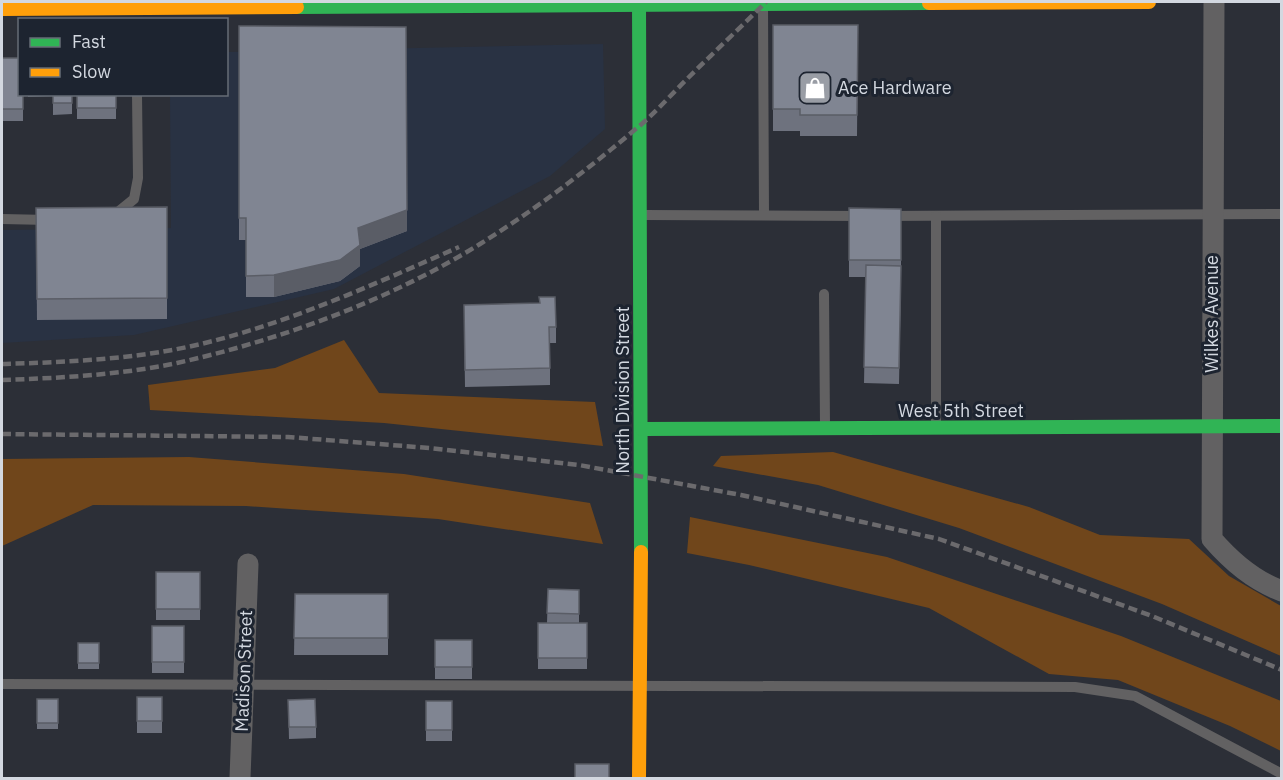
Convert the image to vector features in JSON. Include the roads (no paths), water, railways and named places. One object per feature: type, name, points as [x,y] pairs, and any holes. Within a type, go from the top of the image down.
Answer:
[{"type":"main road","points":[[2,9],[137,14],[474,3],[1149,2]]},
{"type":"main road","name":"North Division Street","points":[[639,3],[642,429],[639,778]]},
{"type":"main road","name":"West 5th Street","points":[[642,429],[825,430],[1281,426]]},
{"type":"street","name":"Wilkes Avenue","points":[[1214,2],[1212,539],[1227,557],[1265,585],[1281,591]]},
{"type":"street","name":"Madison Street","points":[[240,778],[248,564]]},
{"type":"lane","points":[[763,4],[764,216]]},
{"type":"lane","points":[[101,217],[118,212],[134,199],[138,178],[137,96]]},
{"type":"lane","points":[[640,216],[1281,214]]},
{"type":"lane","points":[[936,216],[936,429]]},
{"type":"lane","points":[[2,219],[58,220]]},
{"type":"lane","points":[[824,294],[825,430]]},
{"type":"lane","points":[[2,684],[1075,687],[1136,696],[1281,774]]},
{"type":"railway","points":[[2,380],[112,373],[177,363],[216,354],[333,316],[409,283],[500,231],[599,159],[649,117],[766,2]]},
{"type":"railway","points":[[2,364],[82,361],[135,356],[213,341],[307,311],[459,247]]},
{"type":"railway","points":[[2,434],[288,437],[430,448],[579,465],[741,495],[939,539],[1152,616],[1282,670]]},
{"type":"place","name":"Ace Hardware","points":[[815,88]]}]
